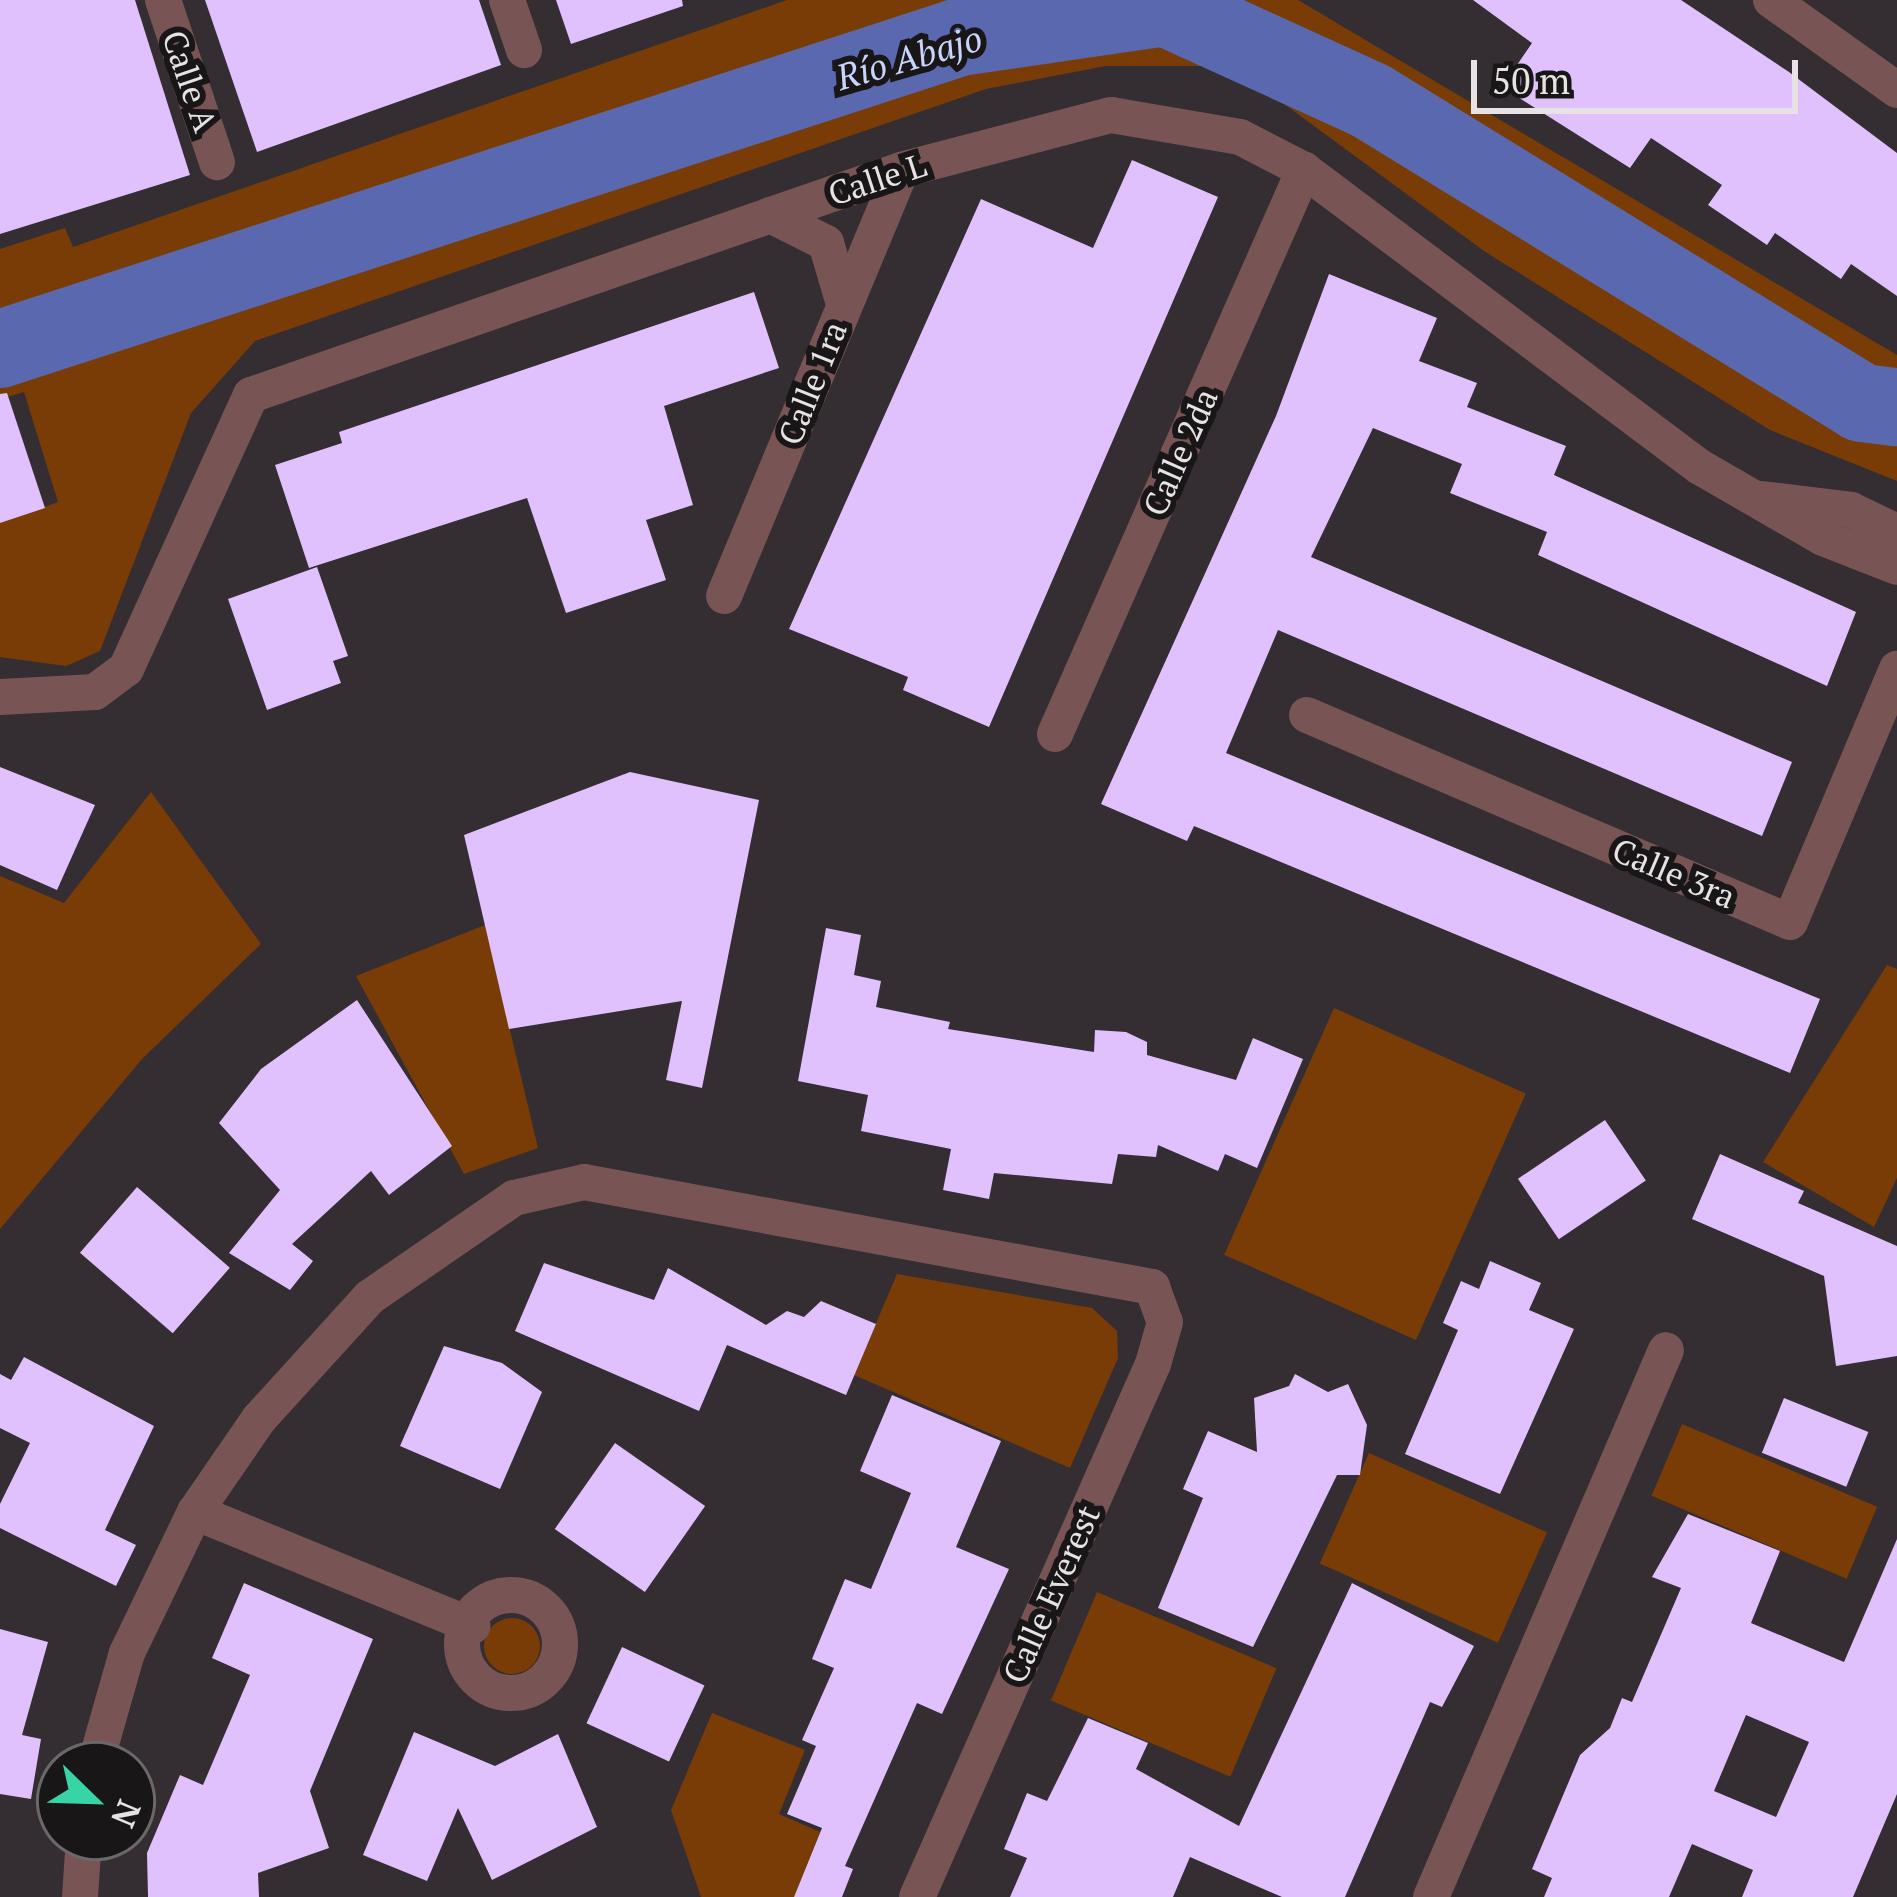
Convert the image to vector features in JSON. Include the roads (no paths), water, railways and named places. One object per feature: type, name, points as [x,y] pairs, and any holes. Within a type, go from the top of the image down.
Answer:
[{"type":"street","name":"Calle A","points":[[163,0],[217,162]]},
{"type":"street","points":[[507,0],[524,50]]},
{"type":"street","points":[[1771,0],[1897,90]]},
{"type":"street","name":"Calle L","points":[[0,697],[95,692],[126,669],[251,395],[901,170],[1112,115],[1240,137],[1304,170],[1510,332],[1752,499],[1897,567]]},
{"type":"street","name":"Calle 1ra","points":[[724,596],[901,170]]},
{"type":"street","name":"Calle 2da","points":[[1055,734],[1304,170]]},
{"type":"street","points":[[770,214],[826,243],[844,304]]},
{"type":"street","name":"Calle L","points":[[1752,499],[1851,510],[1897,532]]},
{"type":"street","name":"Calle 3ra","points":[[1306,715],[1790,922],[1897,669]]},
{"type":"street","name":"Calle Everest","points":[[195,1512],[259,1419],[370,1297],[514,1198],[584,1183],[1152,1287],[1165,1322],[1153,1364],[917,1897]]},
{"type":"street","points":[[1431,1897],[1666,1350]]},
{"type":"street","points":[[102,1741],[127,1653],[195,1512],[473,1626]]},
{"type":"street","points":[[80,1897],[82,1861]]},
{"type":"waterway","name":"Río Abajo","points":[[0,349],[960,37],[1165,7],[1371,101],[1862,403],[1897,407]]}]
